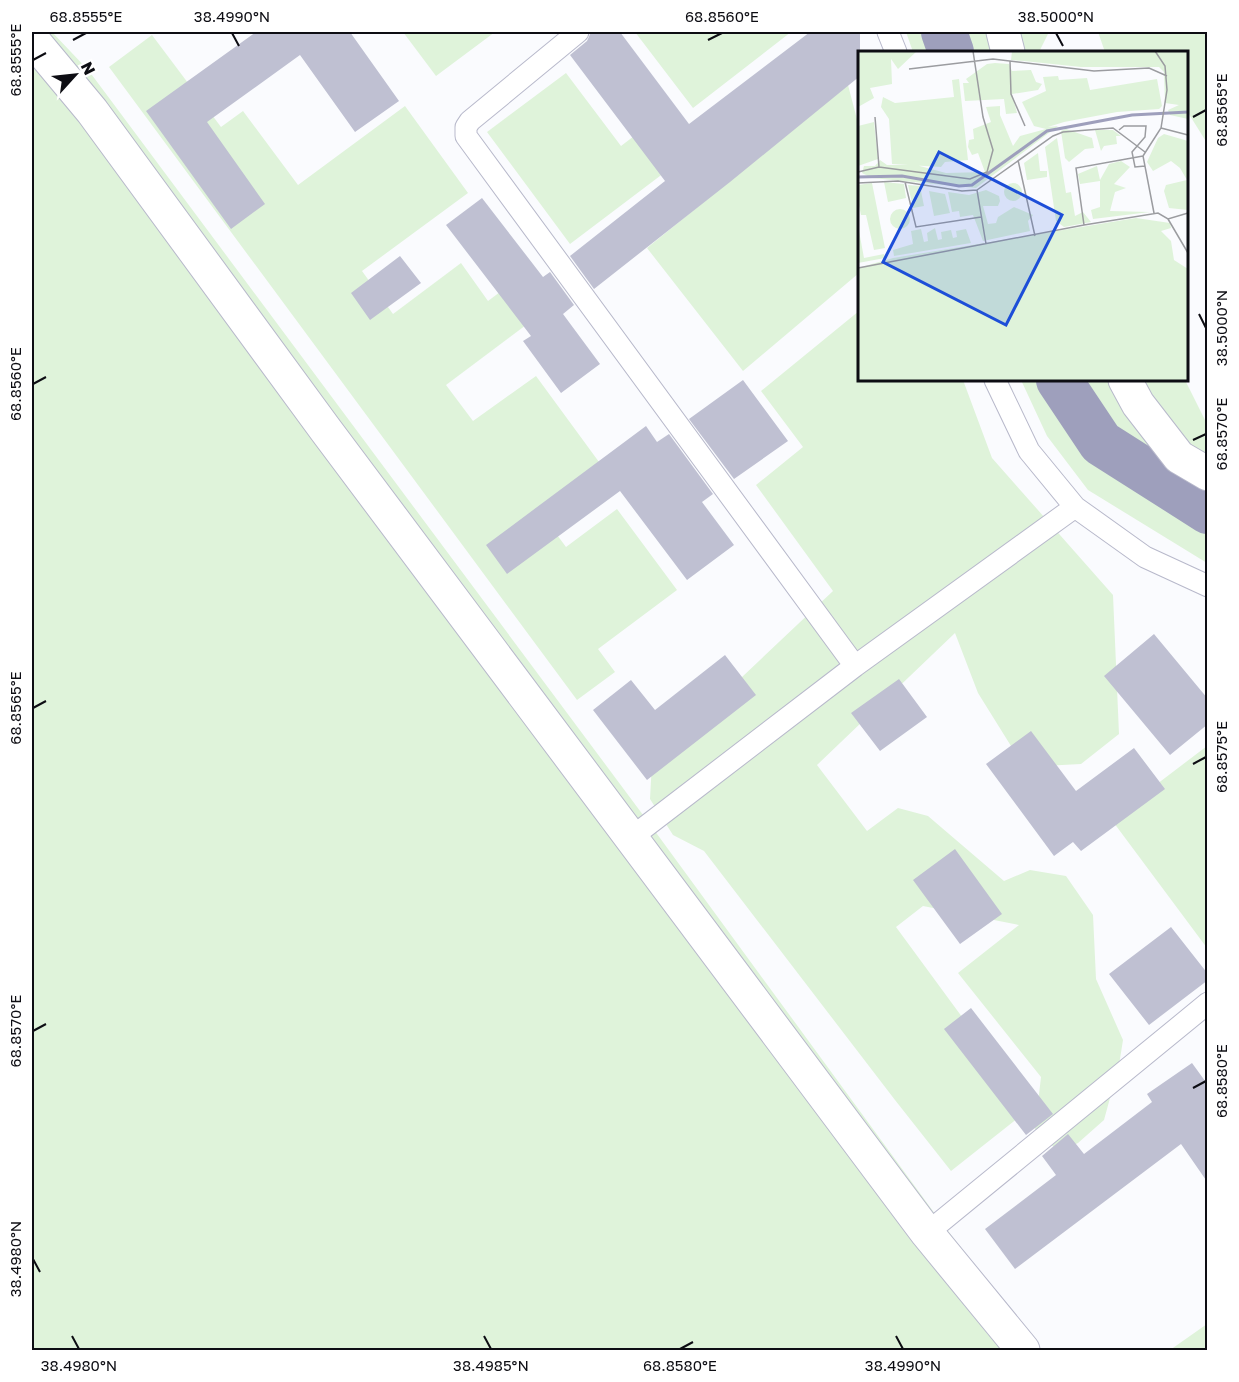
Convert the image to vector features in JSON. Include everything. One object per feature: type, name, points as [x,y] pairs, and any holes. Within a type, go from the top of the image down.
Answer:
[{"type":"street","points":[[1003,32],[1008,51]]},
{"type":"street","points":[[32,39],[92,111],[325,429],[927,1233],[1023,1350]]},
{"type":"street","points":[[1126,381],[1138,404],[1179,457],[1208,474]]},
{"type":"lane","points":[[578,32],[470,121],[466,127],[466,136],[855,666]]},
{"type":"lane","points":[[888,32],[896,51]]},
{"type":"lane","points":[[995,381],[1029,452],[1075,507],[1145,557],[1208,586]]},
{"type":"lane","points":[[632,837],[855,666],[1075,507]]},
{"type":"lane","points":[[927,1233],[1208,1003]]},
{"type":"green space","points":[[32,32],[52,32],[89,71],[649,823],[941,1222],[1041,1350],[32,1350]]},
{"type":"green space","points":[[403,32],[495,32],[436,76]]},
{"type":"green space","points":[[635,32],[791,32],[693,108]]},
{"type":"green space","points":[[906,32],[1049,32],[1040,51],[913,51]]},
{"type":"green space","points":[[1098,32],[1207,32],[1207,143],[1188,113],[1188,51],[1105,51]]},
{"type":"green space","points":[[152,35],[221,127],[243,111],[298,185],[405,106],[468,193],[362,271],[393,314],[461,263],[488,301],[520,277],[546,310],[446,385],[473,421],[536,376],[599,462],[537,508],[566,547],[617,509],[677,590],[598,649],[615,672],[577,700],[109,67]]},
{"type":"green space","points":[[566,73],[621,146],[664,113],[693,151],[570,244],[487,132]]},
{"type":"green space","points":[[848,85],[858,123],[858,274],[743,371],[647,248]]},
{"type":"green space","points":[[858,312],[858,381],[963,381],[992,458],[1113,595],[1119,734],[1081,764],[1024,767],[978,693],[955,633],[817,765],[867,831],[898,808],[928,816],[1004,881],[1030,870],[1066,876],[1093,915],[1096,979],[1123,1040],[1119,1065],[1104,1120],[1078,1143],[1059,1152],[1035,1129],[1041,1077],[958,973],[1019,925],[923,906],[896,927],[976,1036],[1033,1106],[951,1171],[704,851],[673,835],[650,799],[652,762],[833,591],[756,485],[803,447],[761,391]]},
{"type":"green space","points":[[1021,381],[1186,381],[1207,424],[1207,563],[1088,490],[1047,436]]},
{"type":"green space","points":[[1207,746],[1207,948],[1111,819]]},
{"type":"green space","points":[[1207,1324],[1207,1350],[1170,1350]]},
{"type":"building","points":[[256,32],[350,32],[399,101],[355,132],[300,55],[207,122],[265,204],[231,229],[146,111]]},
{"type":"building","points":[[591,32],[620,32],[689,124],[810,32],[860,32],[858,78],[594,289],[570,256],[665,181],[570,55],[587,41]]},
{"type":"building","points":[[482,198],[543,277],[550,272],[574,305],[563,314],[600,364],[561,393],[523,341],[531,336],[446,225]]},
{"type":"building","points":[[400,256],[421,283],[370,320],[351,293]]},
{"type":"building","points":[[743,380],[788,441],[734,479],[689,419]]},
{"type":"building","points":[[646,426],[657,442],[669,434],[713,494],[702,502],[734,545],[687,580],[620,491],[507,574],[486,545]]},
{"type":"building","points":[[1154,634],[1208,699],[1208,724],[1170,755],[1104,676]]},
{"type":"building","points":[[725,655],[756,695],[647,780],[593,710],[631,680],[655,710]]},
{"type":"building","points":[[899,679],[927,717],[880,751],[851,713]]},
{"type":"building","points":[[1031,731],[1076,791],[1134,748],[1165,789],[1081,851],[1073,842],[1054,856],[986,764]]},
{"type":"building","points":[[955,849],[1002,914],[960,944],[913,880]]},
{"type":"building","points":[[1171,927],[1208,974],[1208,980],[1149,1025],[1109,974]]},
{"type":"building","points":[[971,1008],[1053,1114],[1026,1135],[944,1029]]},
{"type":"building","points":[[1192,1063],[1208,1085],[1208,1183],[1181,1144],[1015,1269],[985,1229],[1056,1175],[1042,1156],[1068,1134],[1084,1154],[1152,1102],[1147,1094]]},
{"type":"waterway","points":[[944,32],[951,51]]},
{"type":"waterway","points":[[1060,381],[1101,443],[1208,511]]}]
